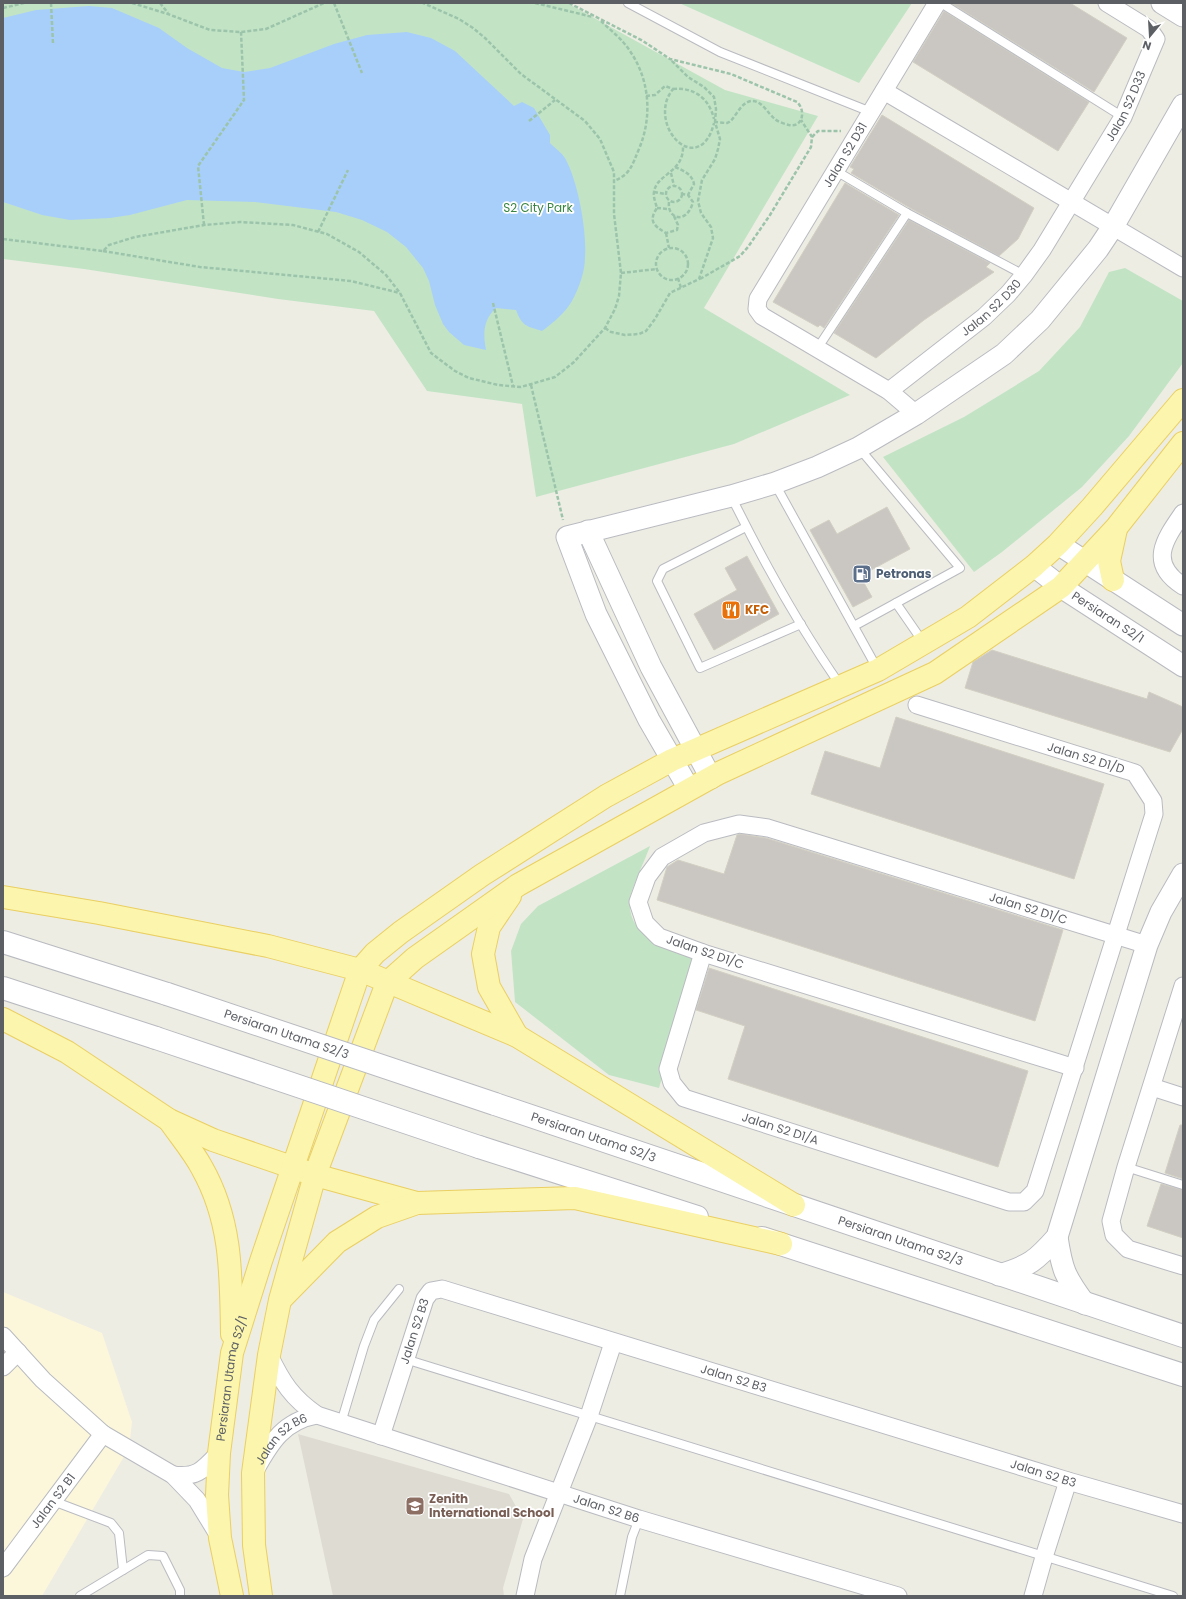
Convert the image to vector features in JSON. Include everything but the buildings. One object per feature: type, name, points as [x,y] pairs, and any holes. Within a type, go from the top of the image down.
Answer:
[{"type":"main road","points":[[360,970],[375,953],[401,932],[482,874],[606,796],[672,760],[878,670],[925,644],[968,617],[1034,566],[1058,544],[1092,507],[1183,400]]},
{"type":"main road","points":[[261,1596],[254,1545],[253,1473],[268,1355],[280,1300],[315,1175],[387,983],[415,958],[518,885],[689,789],[935,673],[1061,588],[1116,528],[1183,443]]},
{"type":"main road","points":[[1113,580],[1109,561],[1116,528]]},
{"type":"main road","points":[[518,885],[489,926],[483,954],[488,987],[518,1036]]},
{"type":"main road","points":[[3,897],[99,913],[268,946],[360,970],[387,983],[518,1036],[794,1205]]},
{"type":"main road","name":"Persiaran Utama S2/3","points":[[3,942],[167,994],[998,1275],[1183,1336]]},
{"type":"main road","name":"Persiaran Utama S2/1","points":[[232,1596],[220,1538],[217,1494],[219,1453],[232,1353],[360,970]]},
{"type":"main road","points":[[3,988],[479,1147],[1183,1375]]},
{"type":"main road","points":[[3,1019],[68,1052],[169,1120],[213,1140],[315,1175],[417,1204]]},
{"type":"main road","points":[[169,1120],[202,1168],[223,1215],[231,1264],[232,1353]]},
{"type":"main road","points":[[280,1300],[337,1242],[377,1217],[417,1204],[575,1198],[781,1244]]},
{"type":"street","name":"Jalan S2 D31","points":[[817,349],[762,316],[757,309],[758,299],[937,3]]},
{"type":"street","name":"Jalan S2 D33","points":[[1070,202],[1123,117],[1156,39],[1149,29],[1107,3]]},
{"type":"street","points":[[1162,3],[1183,16]]},
{"type":"street","points":[[884,91],[1183,268]]},
{"type":"street","points":[[689,789],[672,760],[596,614],[567,537],[731,496],[775,483],[817,467],[858,448],[954,390],[1009,350],[1040,320],[1098,250],[1114,226],[1183,105]]},
{"type":"street","name":"Jalan S2 D30","points":[[889,391],[984,317],[1008,294],[1042,250],[1070,202]]},
{"type":"street","points":[[817,349],[889,391],[916,414]]},
{"type":"street","points":[[1183,513],[1166,538],[1162,552],[1165,567],[1177,582],[1183,586]]},
{"type":"street","points":[[588,531],[651,667],[711,778]]},
{"type":"street","points":[[1058,544],[1085,563],[1183,625]]},
{"type":"street","name":"Persiaran S2/1","points":[[1034,566],[1061,588],[1183,666]]},
{"type":"street","name":"Jalan S2 D1/D","points":[[917,705],[1135,773],[1152,801],[1154,814],[1036,1191],[1024,1202]]},
{"type":"street","name":"Jalan S2 D1/C","points":[[1075,1068],[703,953],[659,937],[644,923],[638,902],[647,877],[662,857],[704,834],[739,824],[768,828],[1147,945]]},
{"type":"street","points":[[998,1275],[1024,1267],[1040,1257],[1057,1237],[1147,945],[1161,912],[1183,874]]},
{"type":"street","name":"Jalan S2 D1/A","points":[[703,953],[668,1069],[672,1083],[684,1098],[1009,1202],[1024,1202]]},
{"type":"street","points":[[1183,986],[1179,1014],[1152,1087],[1126,1167],[1111,1221],[1114,1235],[1128,1249],[1183,1266]]},
{"type":"street","points":[[1152,1087],[1183,1097]]},
{"type":"street","points":[[1057,1237],[1061,1264],[1067,1280],[1085,1304]]},
{"type":"street","name":"Jalan S2 B3","points":[[381,1436],[425,1299],[431,1291],[442,1290],[1068,1481],[1183,1514]]},
{"type":"street","points":[[3,1336],[43,1380],[103,1434],[173,1475],[198,1500],[220,1538]]},
{"type":"street","points":[[524,1596],[533,1559],[589,1416],[613,1343]]},
{"type":"street","points":[[3,1366],[18,1352]]},
{"type":"street","name":"Jalan S2 B6","points":[[268,1355],[283,1383],[296,1398],[317,1415],[859,1590],[898,1596]]},
{"type":"street","name":"Jalan S2 B6","points":[[253,1473],[270,1445],[281,1432],[293,1422],[304,1417],[317,1415]]},
{"type":"street","name":"Jalan S2 B1","points":[[3,1568],[103,1434]]},
{"type":"street","points":[[173,1475],[185,1476],[195,1474],[202,1470],[219,1453]]},
{"type":"street","points":[[1033,1596],[1068,1481]]},
{"type":"lane","points":[[628,3],[720,52],[871,112]]},
{"type":"lane","points":[[941,3],[1123,117]]},
{"type":"lane","points":[[836,171],[907,213],[1024,275]]},
{"type":"lane","points":[[817,349],[907,213]]},
{"type":"lane","points":[[854,626],[960,568],[858,448]]},
{"type":"lane","points":[[775,483],[878,670]]},
{"type":"lane","points":[[731,496],[746,527],[801,624],[841,687]]},
{"type":"lane","points":[[746,527],[662,569],[658,581],[700,668],[801,624]]},
{"type":"lane","points":[[896,603],[925,644]]},
{"type":"lane","points":[[1126,1167],[1183,1185]]},
{"type":"lane","points":[[341,1423],[364,1346],[374,1320],[399,1289]]},
{"type":"lane","points":[[405,1359],[1173,1596]]},
{"type":"lane","points":[[53,1501],[111,1523],[119,1533],[124,1570]]},
{"type":"lane","points":[[620,1596],[632,1537],[639,1519]]},
{"type":"lane","points":[[80,1596],[148,1555],[164,1556],[180,1590],[180,1596]]},
{"type":"path","points":[[3,8],[7,5],[24,3]]},
{"type":"path","points":[[51,3],[53,44]]},
{"type":"path","points":[[132,3],[168,14],[210,30],[241,32],[266,29],[324,3]]},
{"type":"path","points":[[160,3],[168,14]]},
{"type":"path","points":[[334,3],[362,73]]},
{"type":"path","points":[[103,251],[109,245],[135,237],[187,226],[240,222],[293,225],[327,234],[359,252],[386,275],[400,293],[431,353],[455,371],[468,378],[498,385],[521,387],[555,377],[574,362],[605,328],[615,309],[619,296],[621,273],[614,214],[614,172],[600,139],[585,121],[521,74],[486,38],[473,28],[459,19],[424,3]]},
{"type":"path","points":[[535,3],[599,19],[623,42],[639,66],[644,80],[648,110],[643,139],[629,171],[625,176],[614,181]]},
{"type":"path","points":[[569,3],[643,41],[670,59],[688,77],[704,87],[714,97],[716,110],[715,122],[711,135],[703,146],[683,146],[673,138],[665,119],[666,102],[673,89]]},
{"type":"path","points":[[204,225],[198,166],[244,100],[241,32]]},
{"type":"path","points":[[670,59],[731,74],[797,102],[801,106],[803,116],[801,120],[794,125],[790,125],[775,120],[759,103],[752,101],[745,103],[735,113],[731,121],[727,123],[715,122]]},
{"type":"path","points":[[646,96],[655,95],[665,86],[673,89],[683,88],[691,90],[702,96],[711,107],[720,139],[715,160],[702,180],[698,201],[701,213],[711,227],[714,238],[699,279]]},
{"type":"path","points":[[529,121],[555,100]]},
{"type":"path","points":[[605,328],[625,335],[646,331],[655,319],[670,293],[740,256],[770,216],[811,147],[812,137],[801,120]]},
{"type":"path","points":[[812,137],[818,131],[826,130],[837,130],[857,136]]},
{"type":"path","points":[[665,194],[669,202],[668,209],[670,214],[674,216],[678,228],[666,233],[656,227],[654,223],[653,214],[657,208],[654,192],[660,180],[671,173],[682,159],[683,146]]},
{"type":"path","points":[[675,167],[686,172],[693,178],[694,184],[688,195]]},
{"type":"path","points":[[318,232],[348,170]]},
{"type":"path","points":[[669,202],[674,203],[681,199],[682,194],[678,187],[674,186],[671,173]]},
{"type":"path","points":[[665,194],[670,187],[674,186]]},
{"type":"path","points":[[654,192],[665,194]]},
{"type":"path","points":[[674,216],[682,216],[688,212],[693,202],[688,195],[682,194]]},
{"type":"path","points":[[657,208],[668,209]]},
{"type":"path","points":[[666,233],[669,248]]},
{"type":"path","points":[[3,239],[103,251],[200,267],[351,281],[400,293]]},
{"type":"path","points":[[669,248],[680,249],[688,258],[688,269],[685,274],[678,278],[670,280],[665,278],[657,269],[656,264],[660,253],[669,248]]},
{"type":"path","points":[[621,273],[657,269]]},
{"type":"path","points":[[678,278],[681,288]]},
{"type":"path","points":[[494,303],[513,386]]},
{"type":"path","points":[[531,385],[567,537]]},
{"type":"shaded area","points":[[3,1292],[102,1333],[132,1422],[129,1448],[42,1596],[3,1596]]},
{"type":"shaded area","name":"Zenith International School","points":[[298,1434],[509,1494],[523,1519],[503,1588],[504,1596],[333,1596]]},
{"type":"green space","name":"S2 City Park","points":[[3,3],[567,3],[725,90],[818,116],[704,308],[850,395],[734,444],[536,497],[522,404],[427,391],[374,311],[278,299],[84,269],[3,259]]},
{"type":"green space","points":[[679,3],[912,3],[859,83]]},
{"type":"green space","points":[[1125,268],[1183,301],[1183,363],[1129,436],[1082,487],[1002,552],[974,572],[883,457],[964,417],[1039,371],[1080,327],[1109,272]]},
{"type":"green space","points":[[650,846],[633,887],[630,898],[630,912],[641,932],[651,940],[661,946],[696,960],[659,1088],[609,1075],[515,1002],[511,951],[521,924],[538,906]]},
{"type":"water","points":[[89,6],[112,8],[159,28],[187,48],[222,68],[244,72],[270,68],[334,44],[367,35],[407,32],[431,38],[455,51],[514,106],[522,102],[534,108],[550,135],[550,143],[564,156],[570,168],[581,206],[585,234],[585,263],[583,274],[572,301],[558,318],[542,331],[525,325],[520,319],[516,310],[496,308],[486,322],[484,338],[486,350],[464,345],[449,332],[443,324],[435,305],[429,281],[423,268],[406,247],[387,232],[362,220],[336,212],[255,202],[187,200],[130,215],[110,218],[70,220],[42,215],[3,202],[3,18],[36,10]]},
{"type":"place","name":"Petronas","points":[[862,574]]},
{"type":"place","name":"KFC","points":[[731,610]]},
{"type":"place","name":"Zenith International School","points":[[415,1506]]}]
